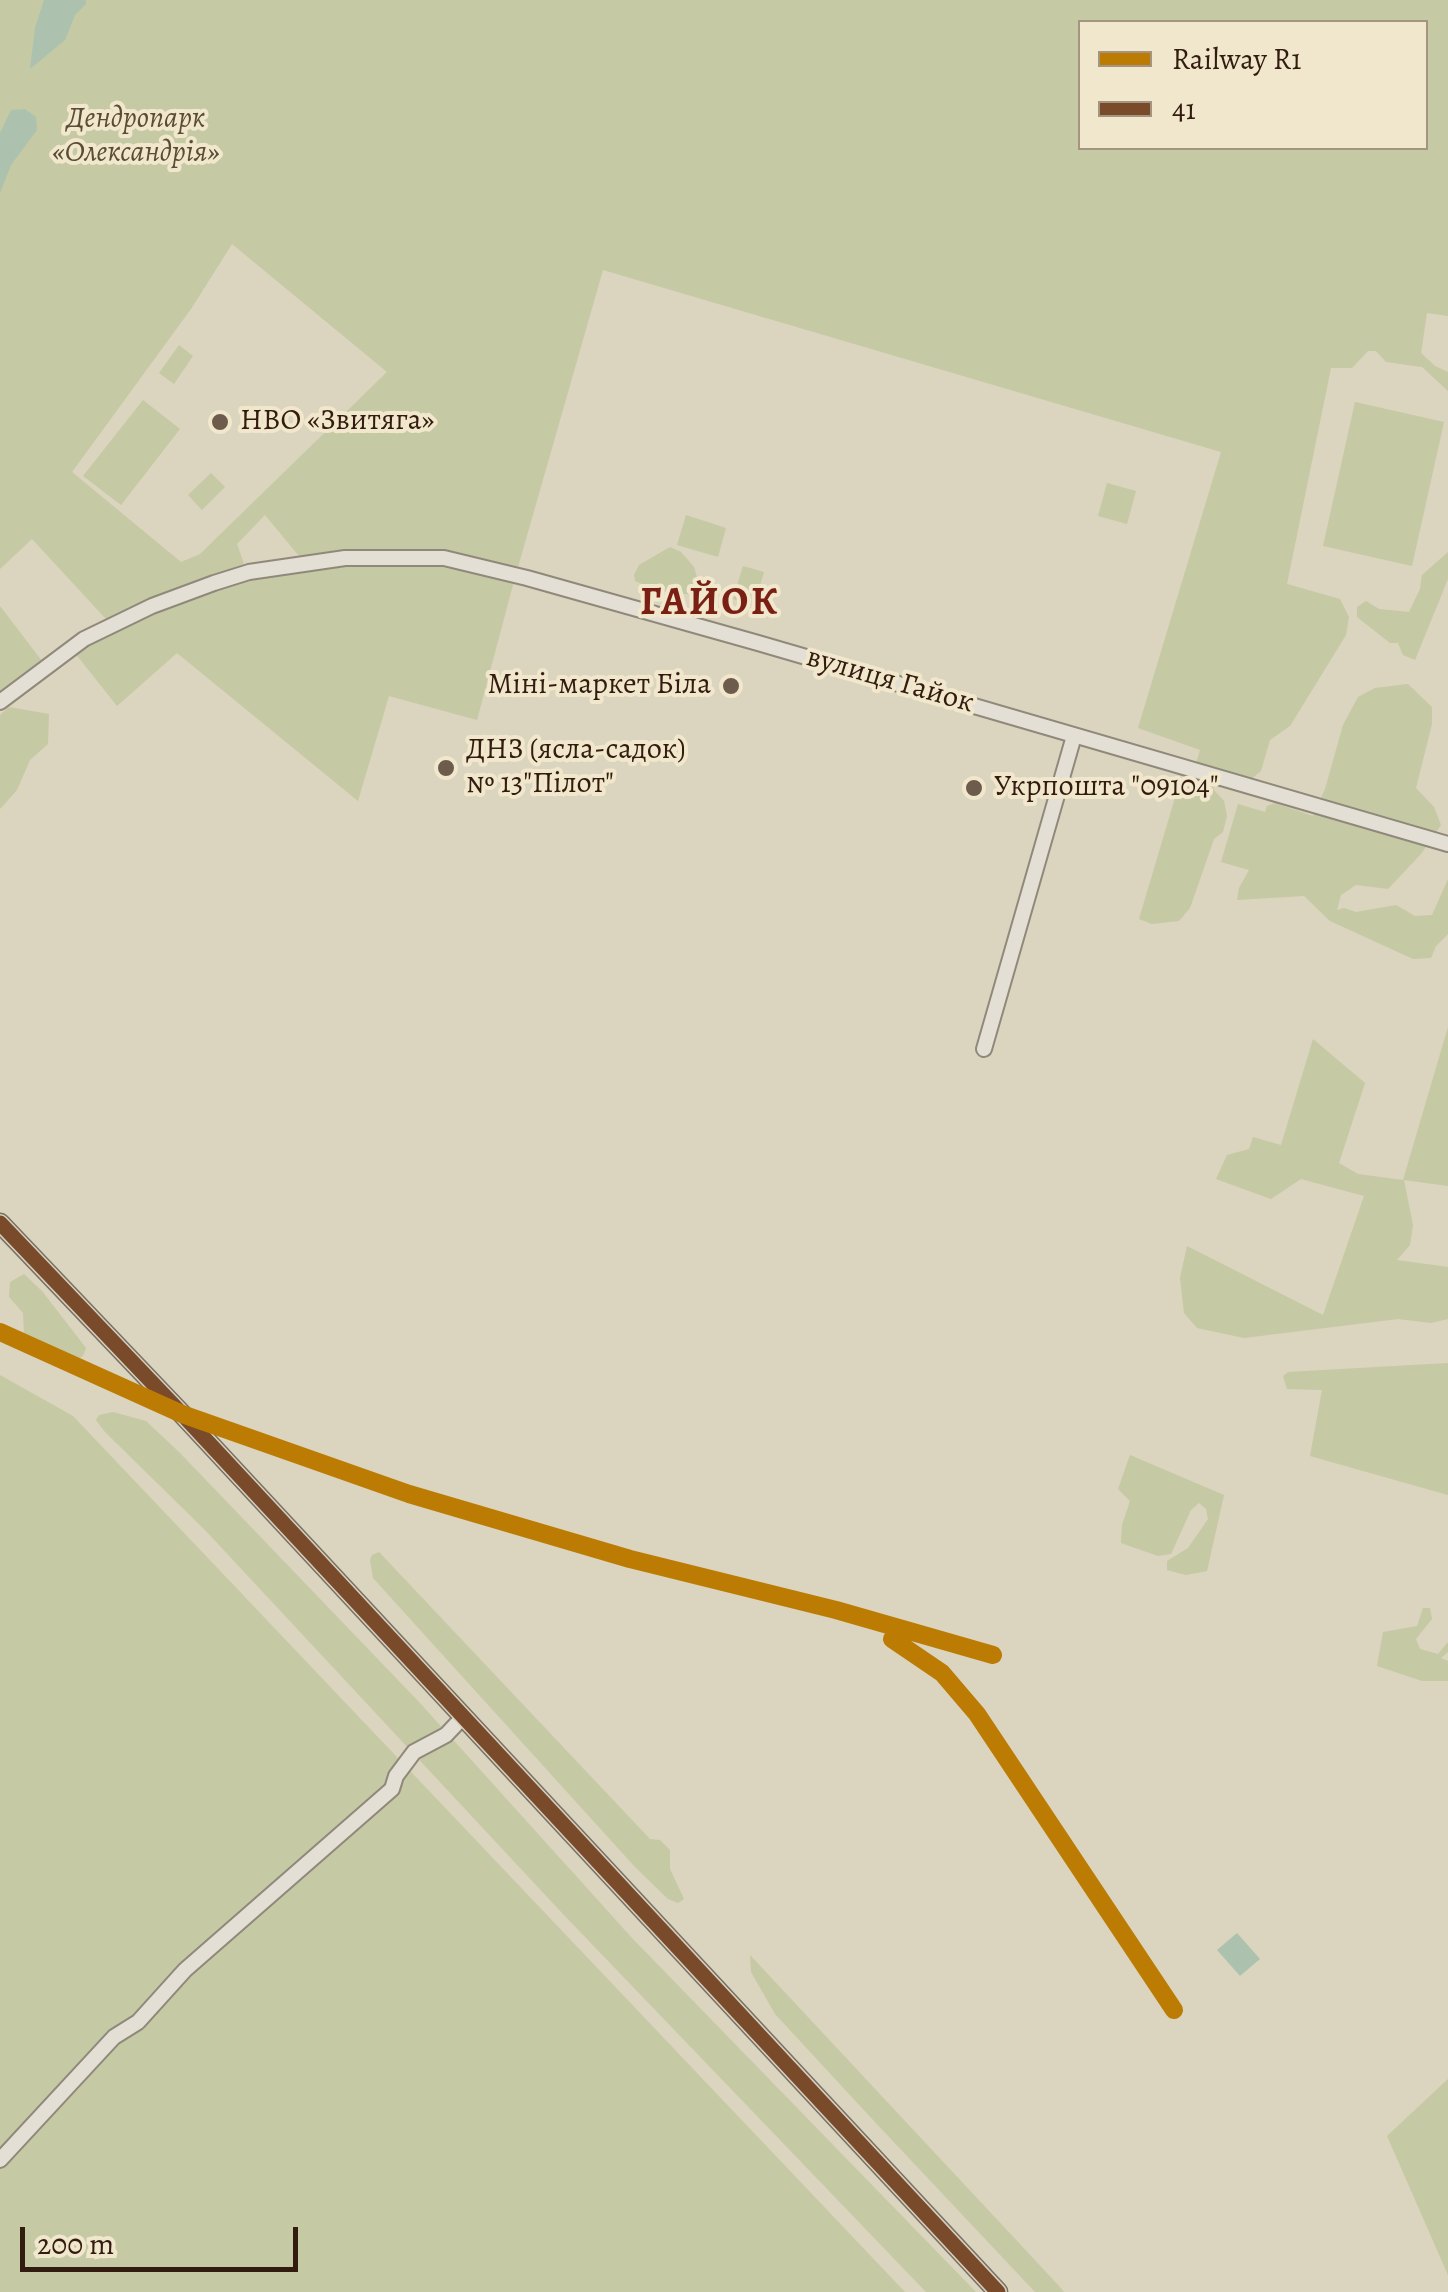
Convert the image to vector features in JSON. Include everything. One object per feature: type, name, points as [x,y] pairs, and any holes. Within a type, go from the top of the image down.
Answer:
[{"type":"main road","points":[[0,1223],[998,2292]]},
{"type":"street","name":"вулиця Гайок","points":[[0,702],[84,639],[152,606],[214,583],[249,572],[345,558],[444,558],[628,606],[1448,844]]},
{"type":"street","points":[[984,1048],[1074,736]]},
{"type":"street","points":[[0,2160],[114,2037],[138,2022],[184,1970],[392,1789],[396,1776],[414,1752],[446,1735],[463,1717]]},
{"type":"green space","name":"Дендропарк «Олександрія»","points":[[0,0],[1448,0],[1448,316],[1427,313],[1421,353],[1448,372],[1448,391],[1422,367],[1386,362],[1376,351],[1368,351],[1352,368],[1331,368],[1287,584],[1340,599],[1349,617],[1346,635],[1290,726],[1270,740],[1261,771],[1245,784],[1210,774],[1227,816],[1223,832],[1214,839],[1190,908],[1179,921],[1152,924],[1139,919],[1177,791],[1194,770],[1200,750],[1138,728],[1221,452],[603,270],[518,567],[443,550],[339,550],[299,556],[265,515],[237,544],[244,564],[138,603],[106,619],[32,539],[0,569]],"holes":[[[232,244],[387,372],[200,554],[181,562],[72,472],[191,309]]]},
{"type":"green space","points":[[179,345],[193,356],[174,384],[159,373]]},
{"type":"green space","points":[[143,400],[180,429],[121,505],[83,476]]},
{"type":"green space","points":[[1355,402],[1444,422],[1412,566],[1323,546]]},
{"type":"green space","points":[[211,473],[225,487],[202,510],[188,495]]},
{"type":"green space","points":[[1107,483],[1136,491],[1127,524],[1098,516]]},
{"type":"green space","points":[[686,515],[726,528],[718,557],[677,545]]},
{"type":"green space","points":[[670,547],[681,552],[694,567],[698,593],[658,591],[635,581],[639,565]]},
{"type":"green space","points":[[1448,552],[1448,579],[1415,660],[1403,655],[1398,643],[1390,643],[1357,617],[1357,607],[1366,601],[1379,609],[1409,612],[1422,575]]},
{"type":"green space","points":[[348,565],[437,566],[514,581],[477,720],[389,696],[358,801],[177,653],[117,706],[75,653],[119,627],[223,587],[259,577]]},
{"type":"green space","points":[[743,566],[764,572],[754,606],[733,599]]},
{"type":"green space","points":[[0,606],[42,661],[0,693]]},
{"type":"green space","points":[[1408,684],[1432,707],[1432,724],[1416,788],[1434,807],[1441,825],[1421,854],[1388,889],[1356,885],[1341,895],[1337,910],[1356,912],[1396,905],[1415,916],[1432,915],[1448,879],[1448,934],[1431,958],[1413,959],[1330,921],[1304,896],[1237,900],[1249,870],[1221,862],[1238,804],[1265,812],[1267,806],[1275,803],[1313,816],[1343,725],[1358,697],[1375,688]]},
{"type":"green space","points":[[9,707],[49,714],[48,744],[30,760],[17,790],[0,809],[0,715]]},
{"type":"green space","points":[[1448,1027],[1448,1186],[1404,1180],[1413,1225],[1410,1245],[1397,1260],[1448,1267],[1448,1319],[1431,1323],[1398,1319],[1244,1338],[1197,1328],[1184,1313],[1180,1278],[1187,1246],[1323,1315],[1364,1196],[1301,1179],[1271,1199],[1216,1179],[1227,1155],[1249,1149],[1253,1137],[1281,1145],[1313,1039],[1365,1083],[1339,1163],[1358,1174],[1403,1180]]},
{"type":"green space","points":[[24,1274],[86,1348],[77,1360],[62,1356],[24,1334],[23,1313],[9,1297],[10,1282]]},
{"type":"green space","points":[[1448,1363],[1448,1495],[1310,1456],[1322,1390],[1287,1389],[1283,1376],[1288,1372]]},
{"type":"green space","points":[[0,1375],[73,1416],[905,2292],[0,2292]]},
{"type":"green space","points":[[113,1412],[146,1421],[180,1453],[419,1702],[632,1938],[976,2292],[926,2292],[562,1913],[205,1530],[105,1432],[96,1420],[99,1415]]},
{"type":"green space","points":[[1130,1455],[1224,1495],[1207,1571],[1186,1575],[1167,1570],[1167,1561],[1188,1548],[1208,1519],[1206,1509],[1199,1503],[1191,1510],[1171,1554],[1158,1556],[1121,1543],[1130,1501],[1118,1489]]},
{"type":"green space","points":[[379,1552],[650,1839],[660,1840],[670,1850],[670,1869],[684,1899],[678,1903],[668,1899],[635,1867],[373,1578],[370,1560]]},
{"type":"green space","points":[[1423,1608],[1430,1608],[1432,1619],[1416,1639],[1420,1649],[1438,1654],[1448,1642],[1448,1652],[1441,1658],[1448,1661],[1448,1681],[1422,1681],[1377,1666],[1383,1632],[1417,1626]]},
{"type":"green space","points":[[750,1955],[1064,2292],[1035,2292],[874,2121],[775,2014],[751,1972]]},
{"type":"green space","points":[[1448,2079],[1448,2275],[1387,2136]]},
{"type":"shaded area","points":[[44,0],[86,0],[86,4],[75,15],[65,40],[30,69],[35,28]]},
{"type":"shaded area","points":[[25,109],[36,117],[37,130],[11,165],[0,193],[0,133],[11,110]]},
{"type":"shaded area","points":[[1237,1933],[1260,1959],[1240,1976],[1217,1950]]},
{"type":"rail line","name":"R1","points":[[0,1332],[182,1414],[409,1494],[630,1559],[836,1610],[993,1655]]},
{"type":"rail line","name":"R1","points":[[892,1639],[942,1673],[977,1714],[1174,2010]]},
{"type":"transit line","name":"41","points":[[0,1223],[998,2292]]},
{"type":"place","name":"НВО «Звитяга»","points":[[220,422]]},
{"type":"place","name":"Міні-маркет Біла","points":[[731,686]]},
{"type":"place","name":"ДНЗ (ясла-садок) № 13\"Пілот\"","points":[[446,768]]},
{"type":"place","name":"Укрпошта \"09104\"","points":[[974,788]]},
{"type":"district","name":"ГАЙОК","points":[[710,604]]}]
